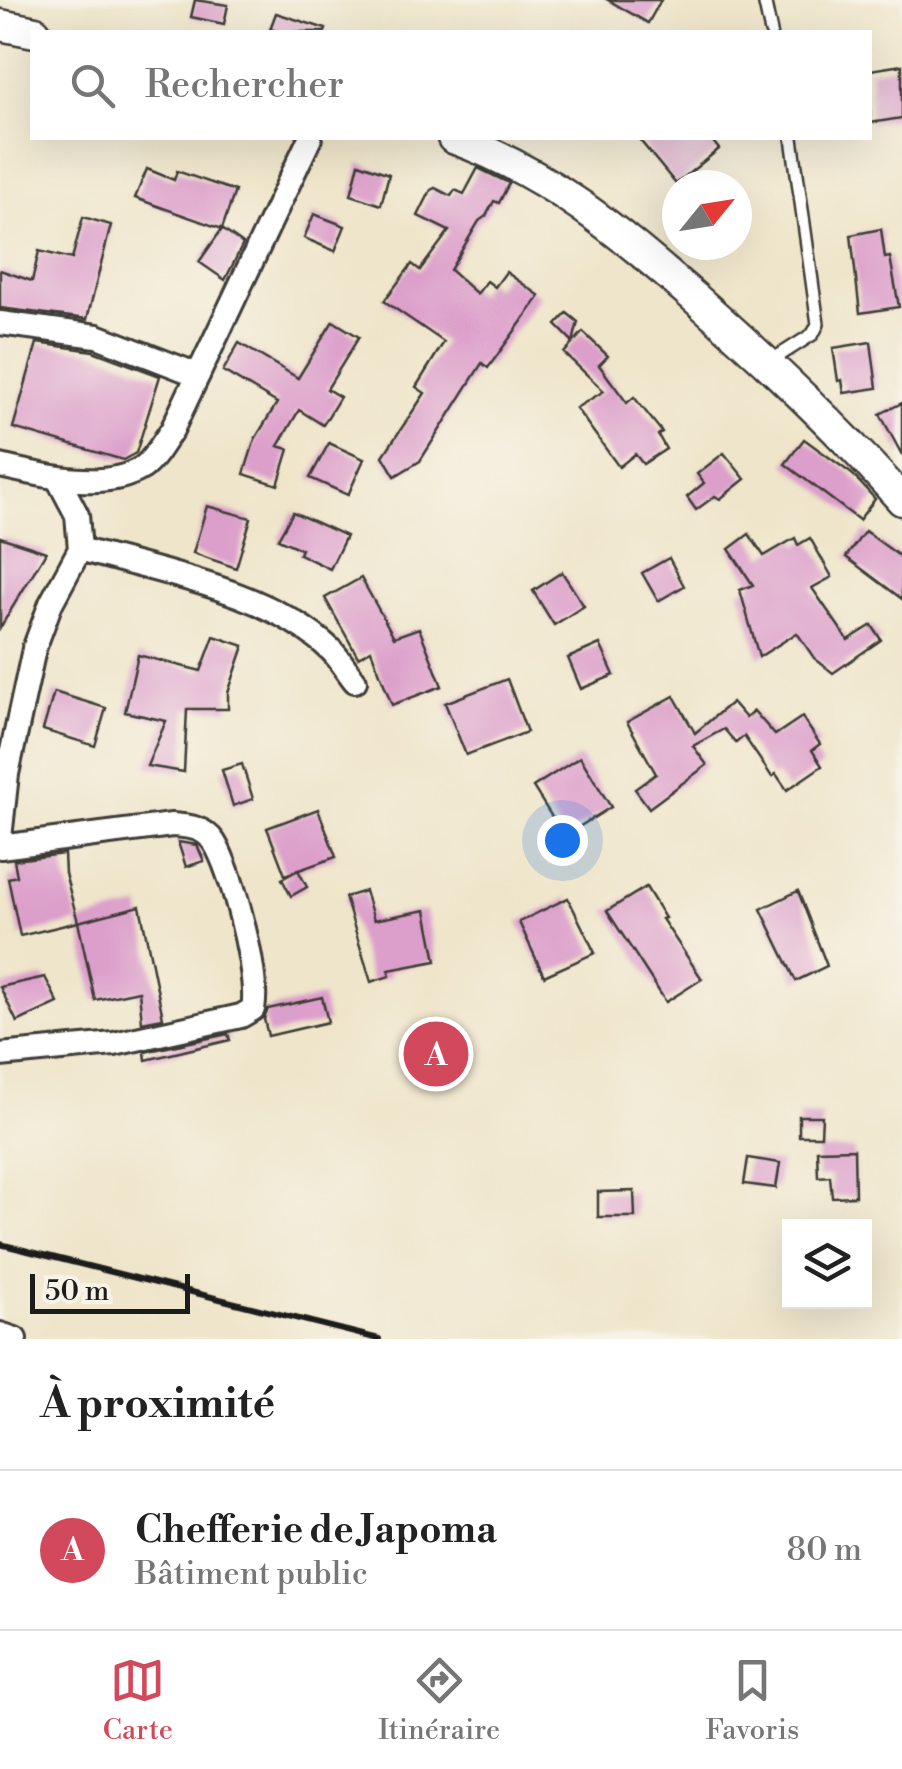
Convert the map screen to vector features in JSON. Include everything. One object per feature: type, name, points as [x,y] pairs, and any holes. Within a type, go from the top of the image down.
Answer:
[{"type":"street","points":[[0,25],[30,31]]},
{"type":"street","points":[[0,466],[58,479],[117,478],[144,467],[172,430],[309,140]]},
{"type":"street","points":[[459,140],[514,162],[579,202],[769,362],[902,500]]},
{"type":"street","points":[[0,323],[98,336],[198,375]]},
{"type":"street","points":[[0,838],[7,774],[34,648],[51,603],[80,549],[77,516],[58,479]]},
{"type":"street","points":[[80,549],[252,600],[334,652],[354,681]]},
{"type":"street","points":[[0,848],[172,825],[194,826],[212,839],[228,878],[256,995],[253,1009],[241,1016],[114,1044],[0,1055]]},
{"type":"street","points":[[0,1334],[15,1339]]},
{"type":"lane","points":[[764,0],[771,30]]},
{"type":"lane","points":[[769,362],[814,334],[818,324],[792,140]]},
{"type":"building","points":[[195,0],[228,5],[224,24],[191,17]]},
{"type":"building","points":[[608,0],[661,0],[648,23]]},
{"type":"building","points":[[276,13],[326,29],[273,30],[270,29]]},
{"type":"building","points":[[902,65],[902,118],[872,123],[872,70]]},
{"type":"building","points":[[640,140],[712,140],[719,149],[693,170],[664,170]]},
{"type":"building","points":[[359,163],[389,174],[381,205],[351,195]]},
{"type":"building","points":[[478,168],[509,183],[499,203],[494,201],[479,221],[450,270],[477,294],[487,281],[495,287],[506,272],[540,296],[488,368],[482,363],[420,461],[395,476],[383,456],[425,393],[416,387],[444,342],[384,301],[412,264],[420,270],[449,231],[418,216],[431,190],[435,188],[451,196],[455,190],[464,194]]},
{"type":"building","points":[[147,169],[174,180],[177,171],[235,191],[222,229],[135,198]]},
{"type":"building","points":[[314,214],[345,226],[335,251],[304,238]]},
{"type":"building","points":[[83,217],[111,225],[87,319],[0,308],[0,270],[32,281],[39,251],[72,259]]},
{"type":"building","points":[[222,229],[243,244],[225,280],[199,262]]},
{"type":"building","points":[[881,229],[899,307],[860,313],[851,235]]},
{"type":"building","points":[[567,313],[578,322],[573,342],[556,325]]},
{"type":"building","points":[[333,321],[359,337],[327,389],[340,397],[323,425],[299,410],[278,446],[289,449],[278,485],[244,474],[255,439],[277,403],[223,371],[239,343],[298,378]]},
{"type":"building","points":[[583,332],[608,356],[599,365],[627,403],[634,397],[662,432],[658,435],[666,449],[643,464],[635,454],[619,467],[576,408],[604,391],[564,353]]},
{"type":"building","points":[[871,342],[877,388],[844,393],[833,348]]},
{"type":"building","points":[[37,343],[93,351],[160,376],[136,453],[123,460],[13,428]]},
{"type":"building","points":[[902,403],[902,455],[880,414]]},
{"type":"building","points":[[804,439],[852,474],[875,499],[859,520],[785,464]]},
{"type":"building","points":[[329,443],[364,459],[348,495],[310,478]]},
{"type":"building","points":[[724,453],[745,479],[720,499],[715,496],[696,510],[687,497],[704,483],[697,474]]},
{"type":"building","points":[[207,506],[251,518],[236,568],[193,553]]},
{"type":"building","points":[[293,512],[346,536],[330,569],[278,539]]},
{"type":"building","points":[[865,531],[902,558],[902,599],[846,557]]},
{"type":"building","points":[[749,534],[764,556],[795,538],[798,545],[810,538],[832,577],[812,588],[848,640],[872,625],[881,640],[833,673],[814,658],[797,633],[759,657],[740,590],[753,585],[729,549]]},
{"type":"building","points":[[0,537],[46,552],[0,628]]},
{"type":"building","points":[[669,558],[684,586],[658,601],[642,573]]},
{"type":"building","points":[[562,572],[584,606],[554,625],[533,591]]},
{"type":"building","points":[[361,578],[394,637],[419,628],[442,686],[392,705],[371,650],[358,657],[325,598]]},
{"type":"building","points":[[214,636],[244,646],[228,693],[228,709],[187,709],[184,772],[147,766],[166,721],[125,712],[138,655],[201,671]]},
{"type":"building","points":[[600,644],[614,675],[581,689],[568,658]]},
{"type":"building","points":[[507,679],[527,732],[466,755],[445,703]]},
{"type":"building","points":[[54,692],[106,708],[95,746],[43,730]]},
{"type":"building","points":[[674,696],[695,733],[732,702],[746,718],[754,711],[775,735],[802,717],[820,744],[812,750],[822,766],[787,790],[776,774],[772,777],[744,736],[736,743],[724,729],[693,746],[707,765],[649,808],[635,789],[656,774],[627,722]]},
{"type":"building","points":[[580,757],[611,807],[564,836],[533,787]]},
{"type":"building","points":[[242,764],[253,799],[233,806],[222,770]]},
{"type":"building","points":[[318,809],[336,857],[285,875],[267,828]]},
{"type":"building","points":[[178,842],[197,845],[204,861],[186,867]]},
{"type":"building","points":[[64,854],[78,922],[20,936],[8,878],[17,876],[14,860]]},
{"type":"building","points":[[298,870],[307,887],[291,896],[282,879]]},
{"type":"building","points":[[646,887],[702,979],[666,1002],[607,911]]},
{"type":"building","points":[[365,891],[374,920],[426,910],[436,961],[389,970],[390,976],[371,982],[345,897]]},
{"type":"building","points":[[798,891],[827,966],[796,981],[761,909]]},
{"type":"building","points":[[568,898],[595,953],[544,976],[519,922]]},
{"type":"building","points":[[140,906],[163,1018],[142,1022],[139,991],[95,1000],[78,922]]},
{"type":"building","points":[[45,977],[58,1003],[17,1022],[0,987]]},
{"type":"building","points":[[322,997],[328,1022],[268,1036],[264,1019],[268,1009]]},
{"type":"building","points":[[228,1034],[230,1040],[146,1060],[145,1052]]},
{"type":"building","points":[[799,1116],[822,1116],[821,1136],[799,1136]]},
{"type":"building","points":[[854,1149],[855,1196],[832,1197],[830,1176],[818,1177],[817,1150]]},
{"type":"building","points":[[748,1158],[780,1163],[776,1188],[744,1184]]},
{"type":"building","points":[[634,1191],[635,1217],[598,1217],[598,1192]]},
{"type":"railway","points":[[0,1244],[379,1339]]},
{"type":"place","name":"Chefferie de Japoma","points":[[436,1054]]}]
